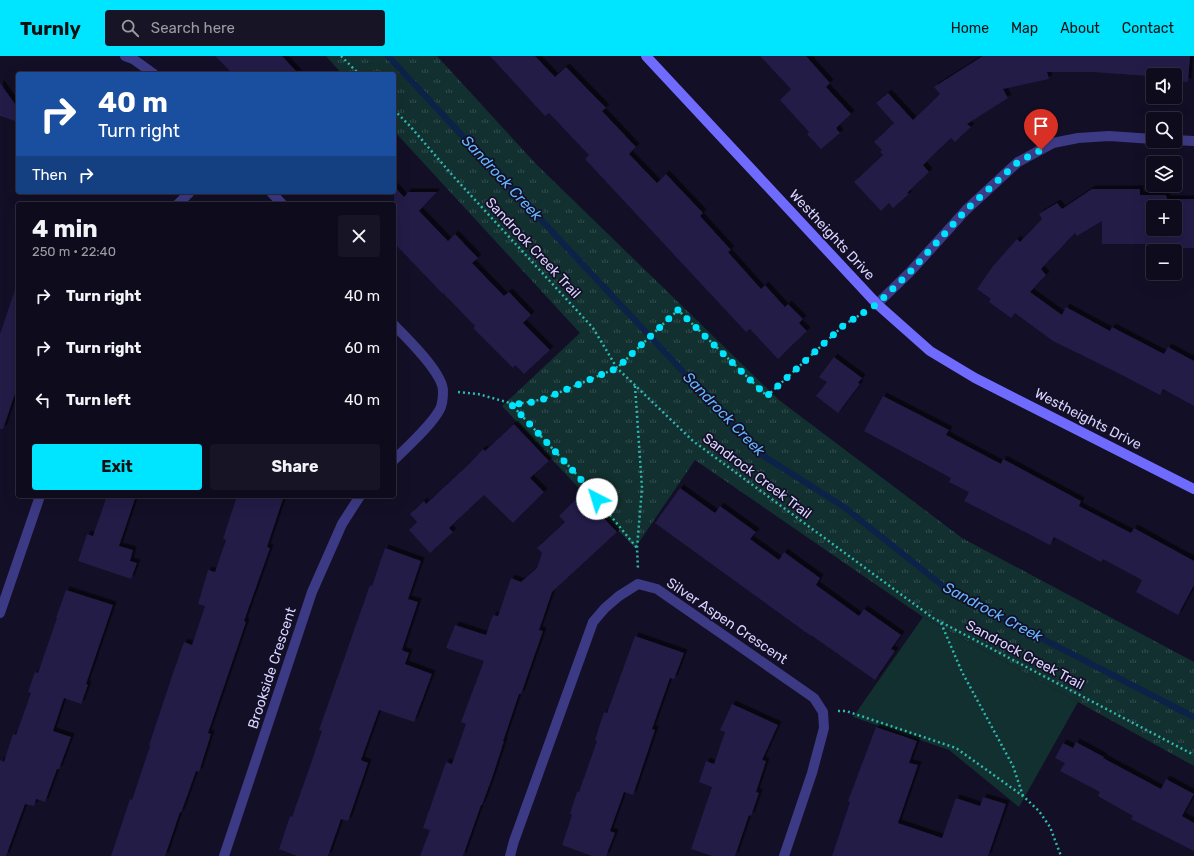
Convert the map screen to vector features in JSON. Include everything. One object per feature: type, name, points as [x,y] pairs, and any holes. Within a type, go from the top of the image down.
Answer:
[{"type":"street","points":[[124,56],[133,59],[151,72]]},
{"type":"street","name":"Westheights Drive","points":[[646,56],[877,304],[930,351],[976,378],[1194,489]]},
{"type":"street","points":[[877,304],[910,272],[966,210],[1018,162],[1053,143],[1078,138],[1109,136],[1146,139]]},
{"type":"street","points":[[1182,140],[1194,141]]},
{"type":"street","points":[[180,202],[188,194]]},
{"type":"street","points":[[273,194],[280,202]]},
{"type":"street","points":[[396,327],[425,358],[437,375],[443,390],[440,409],[432,422],[396,458]]},
{"type":"street","points":[[0,613],[39,498]]},
{"type":"street","name":"Brookside Crescent","points":[[224,856],[312,592],[342,524],[359,498]]},
{"type":"street","points":[[510,856],[514,841],[593,622],[604,608],[638,584]]},
{"type":"street","name":"Silver Aspen Crescent","points":[[638,584],[657,589],[814,698],[824,712]]},
{"type":"street","points":[[784,856],[812,773],[824,728],[824,712]]},
{"type":"path","points":[[341,56],[357,72]]},
{"type":"path","name":"Sandrock Creek Trail","points":[[396,112],[458,182],[593,328],[617,368],[692,440],[933,618],[1194,755]]},
{"type":"path","points":[[443,390],[478,394],[510,403],[524,404],[544,399],[617,368],[678,310],[767,396],[844,325],[877,304]]},
{"type":"path","points":[[635,386],[642,488],[637,548],[638,584]]},
{"type":"path","points":[[510,403],[578,476],[637,548]]},
{"type":"path","points":[[941,622],[962,672],[1013,766],[1023,796]]},
{"type":"path","points":[[824,712],[846,711],[956,748],[1023,796],[1039,811],[1050,827],[1061,856]]},
{"type":"green space","points":[[326,56],[437,56],[537,165],[779,400],[962,538],[1194,662],[1194,766],[923,617],[695,460],[635,548],[502,406],[580,333],[396,133],[396,72],[340,72]]},
{"type":"green space","points":[[923,617],[1078,702],[1019,807],[949,750],[853,717]]},
{"type":"building","points":[[215,56],[282,56],[297,72],[231,72]]},
{"type":"building","points":[[490,56],[535,56],[555,77],[566,67],[606,108],[602,111],[636,147],[629,154],[657,183],[666,174],[703,213],[700,216],[731,250],[728,252],[761,289],[765,285],[785,307],[788,304],[803,319],[799,323],[807,331],[778,359],[750,329],[746,332],[585,159],[589,155],[549,113],[545,116]]},
{"type":"building","points":[[760,56],[806,56],[830,83],[826,87],[851,114],[836,128],[840,133],[821,149],[807,134],[809,132],[780,100],[791,89]]},
{"type":"building","points":[[983,56],[1190,56],[1188,82],[1182,82],[1182,68],[1146,68],[1146,76],[1092,72],[1047,72],[1049,79],[1003,89],[1008,98],[967,124],[971,127],[955,142],[951,138],[923,165],[929,172],[907,193],[909,194],[893,208],[889,203],[881,211],[854,182],[883,155],[880,152],[882,150],[874,142],[894,123],[876,103],[888,93],[913,120],[940,94],[934,87]]},
{"type":"building","points":[[0,83],[16,105],[16,121],[0,116]]},
{"type":"building","points":[[396,188],[404,197],[408,192],[437,192],[419,211],[448,241],[455,234],[478,258],[472,263],[504,296],[509,292],[531,315],[523,323],[550,350],[524,374],[515,365],[513,368],[473,328],[475,326],[396,245],[396,202],[394,202]]},
{"type":"building","points":[[1092,189],[1140,189],[1140,195],[1166,195],[1167,199],[1194,199],[1194,248],[1182,248],[1182,244],[1146,244],[1145,248],[1145,244],[1102,244],[1102,221],[1077,236],[1075,233],[1041,269],[1046,275],[1030,292],[1062,315],[1066,307],[1110,331],[1112,327],[1164,354],[1168,347],[1194,361],[1194,406],[1163,389],[1160,395],[1053,341],[1015,313],[1011,318],[989,302],[991,299],[977,289],[993,266],[1017,239],[1020,242],[1042,219],[1039,214],[1057,203],[1062,209]]},
{"type":"building","points":[[16,290],[16,391],[3,429],[0,429],[0,334]]},
{"type":"building","points":[[834,357],[862,378],[858,383],[860,384],[838,413],[816,396],[827,382],[819,377]]},
{"type":"building","points":[[883,396],[949,430],[946,435],[1001,464],[1003,459],[1081,501],[1079,506],[1131,533],[1134,528],[1194,561],[1194,585],[1178,615],[1136,592],[1142,580],[1103,559],[1101,562],[1054,537],[1050,545],[964,501],[969,492],[949,482],[951,478],[864,431]]},
{"type":"building","points":[[514,424],[549,461],[530,478],[544,492],[513,523],[484,495],[449,528],[453,532],[430,553],[409,530],[417,522],[410,514],[424,501],[426,504],[483,449],[485,451]]},
{"type":"building","points":[[680,488],[715,513],[720,506],[756,532],[750,539],[779,560],[784,552],[820,578],[816,585],[859,616],[864,609],[901,635],[891,649],[895,651],[875,680],[811,636],[655,523]]},
{"type":"building","points":[[581,494],[617,532],[552,592],[539,630],[543,631],[521,694],[519,694],[492,778],[463,856],[420,856],[430,830],[423,828],[446,762],[452,764],[466,724],[461,722],[484,661],[446,648],[455,625],[486,635],[493,615],[498,616],[511,578],[521,582],[537,568],[542,553],[537,548],[565,522],[559,516]]},
{"type":"building","points":[[106,498],[135,499],[119,546],[133,550],[130,561],[137,563],[131,579],[78,561],[87,534],[93,536]]},
{"type":"building","points":[[236,498],[283,498],[267,547],[270,548],[244,621],[246,622],[208,733],[211,734],[199,772],[196,771],[165,856],[111,856],[130,799],[132,800],[184,642],[192,645],[205,606],[198,604],[208,570],[215,572],[226,540],[223,539]]},
{"type":"building","points":[[385,548],[421,561],[408,599],[418,602],[402,650],[409,653],[405,664],[432,674],[414,722],[379,710],[361,760],[368,763],[348,821],[341,819],[328,856],[297,856],[279,849],[290,816],[292,817],[308,772],[322,731],[319,730],[370,585],[372,586]]},
{"type":"building","points":[[66,590],[113,605],[86,684],[88,685],[81,704],[64,698],[53,731],[71,737],[45,802],[36,799],[34,806],[25,804],[6,856],[0,856],[0,760],[4,762],[13,734],[16,735],[31,693],[28,692],[35,672],[38,673]]},
{"type":"building","points":[[635,636],[684,653],[674,679],[670,678],[652,729],[655,730],[633,795],[624,792],[610,831],[615,833],[606,856],[592,856],[562,845],[572,815],[570,814],[577,792],[579,792],[597,741],[595,740],[604,712],[607,713]]},
{"type":"building","points":[[732,704],[778,725],[762,760],[766,761],[756,792],[759,793],[751,816],[749,815],[735,856],[712,856],[691,849],[712,787],[699,782],[706,761],[714,764],[725,732],[720,730]]},
{"type":"building","points":[[876,727],[917,741],[909,763],[918,765],[898,823],[942,838],[956,798],[980,806],[983,797],[1006,804],[988,856],[832,856],[850,802],[848,801]]},
{"type":"building","points":[[1076,742],[1161,789],[1166,779],[1194,794],[1182,816],[1194,823],[1194,851],[1131,819],[1133,816],[1098,796],[1100,792],[1060,771],[1065,763],[1055,758],[1063,743],[1073,748]]},
{"type":"waterway","name":"Sandrock Creek","points":[[388,56],[759,453],[844,507],[948,590],[1194,717]]},
{"type":"route","points":[[597,499],[578,476],[510,403],[524,404],[544,399],[617,368],[678,310],[767,396],[844,325],[877,304],[910,272],[966,210],[1018,162],[1041,150]]}]
